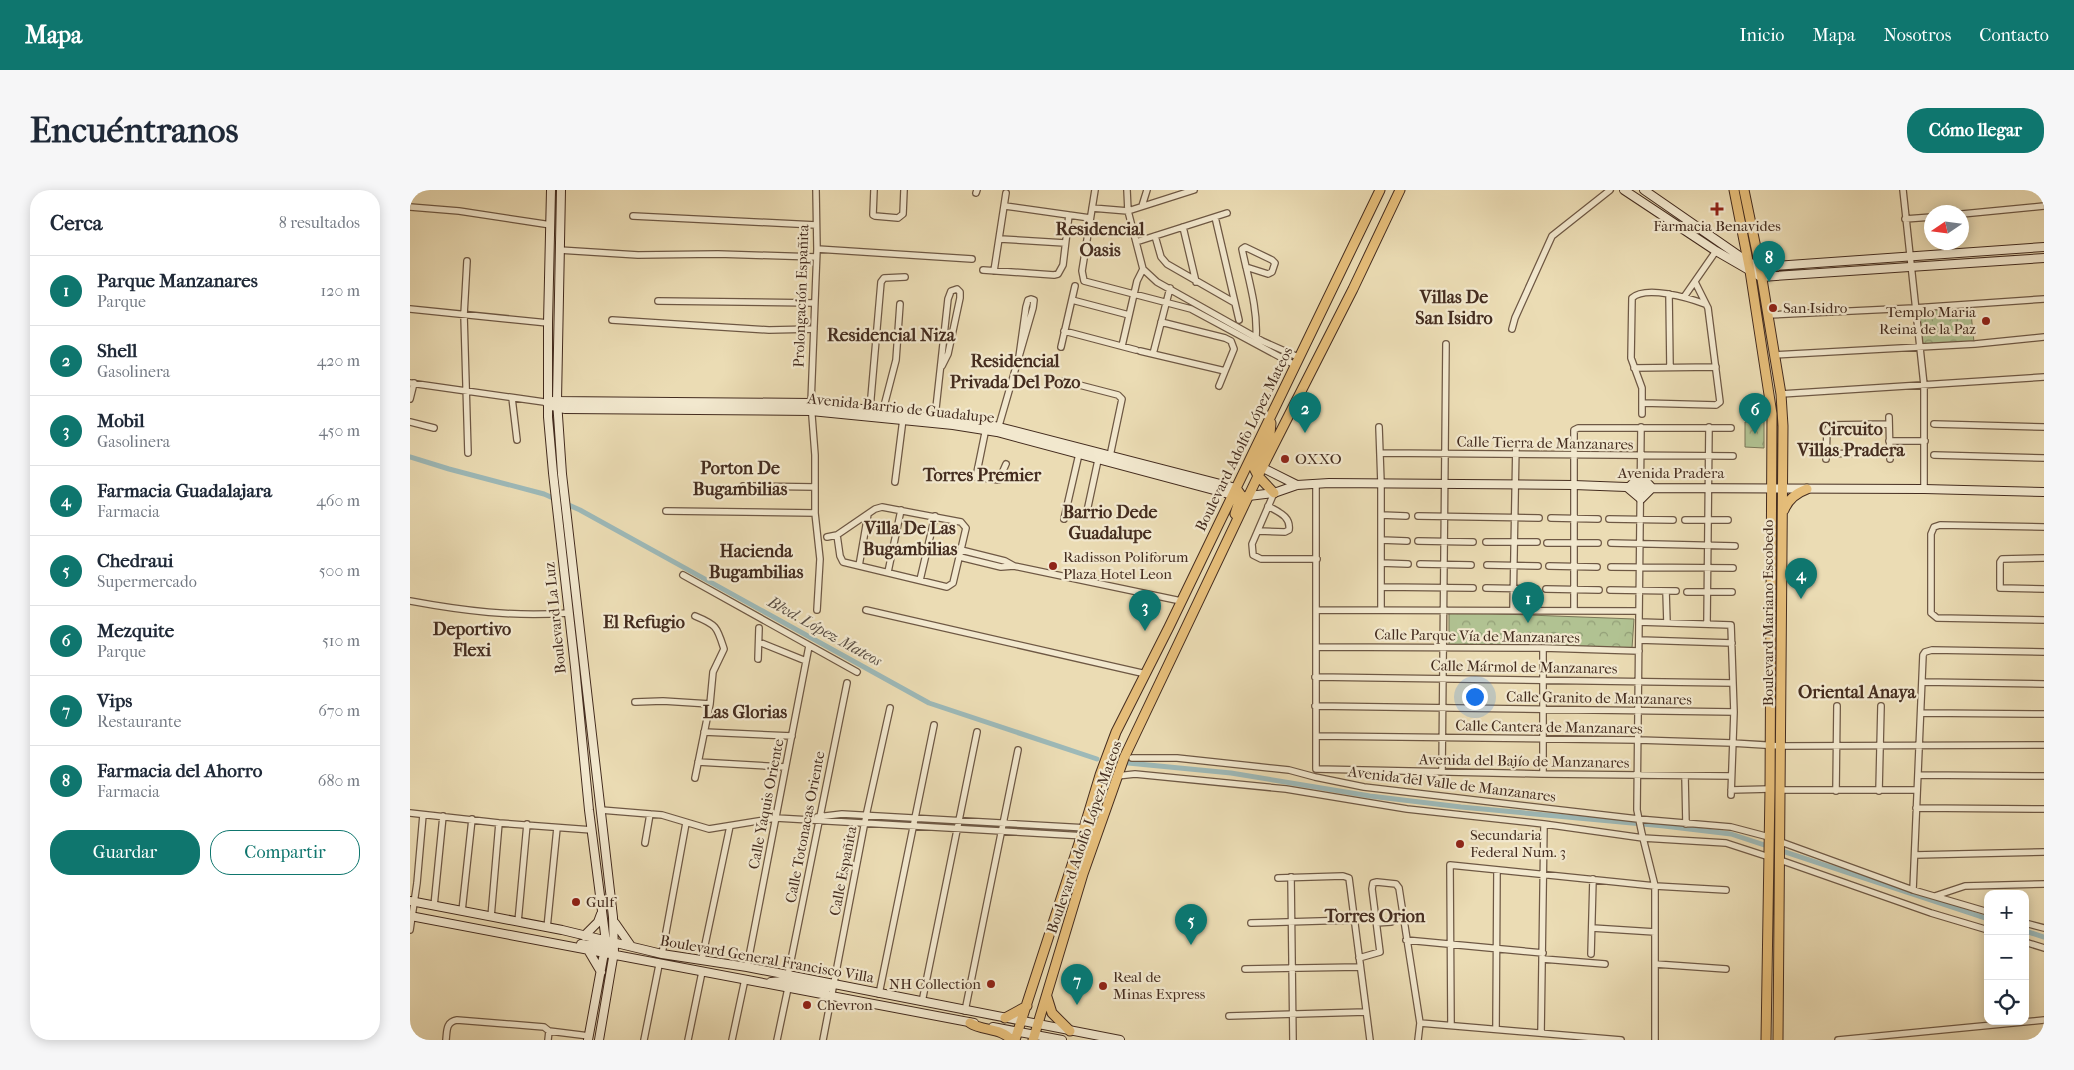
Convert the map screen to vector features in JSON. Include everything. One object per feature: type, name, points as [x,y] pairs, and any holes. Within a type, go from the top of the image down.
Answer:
[{"type":"main road","name":"Boulevard La Luz","points":[[551,190],[547,403],[556,504],[605,947],[589,1038]]},
{"type":"main road","name":"Boulevard La Luz","points":[[561,190],[557,405],[562,474],[613,917],[614,948],[599,1040]]},
{"type":"main road","name":"Boulevard Adolfo López Mateos","points":[[1016,1036],[1028,1006],[1046,944],[1090,833],[1129,746],[1229,538],[1239,494],[1258,476],[1256,464],[1272,416],[1296,361],[1380,190]]},
{"type":"main road","name":"Boulevard Adolfo López Mateos","points":[[1035,1038],[1087,863],[1100,775],[1116,732],[1181,601],[1353,289],[1400,190]]},
{"type":"main road","points":[[1624,190],[1716,251],[1749,267],[1909,258],[2044,247]]},
{"type":"main road","points":[[1644,190],[1761,277],[2044,258]]},
{"type":"main road","name":"Boulevard Mariano Escobedo","points":[[1734,190],[1749,267],[1771,402],[1773,488],[1769,625],[1770,789],[1766,1040]]},
{"type":"main road","name":"Boulevard Mariano Escobedo","points":[[1744,190],[1760,267],[1781,394],[1784,488],[1782,515],[1782,746],[1778,1040]]},
{"type":"main road","name":"Avenida Barrio de Guadalupe","points":[[547,403],[557,405],[870,409],[935,416],[953,422]]},
{"type":"main road","name":"Avenida Barrio de Guadalupe","points":[[811,407],[986,427],[1110,456],[1239,494]]},
{"type":"main road","name":"Avenida Barrio de Guadalupe","points":[[998,430],[1098,460],[1239,494]]},
{"type":"main road","name":"Avenida Pradera","points":[[1256,464],[1297,485]]},
{"type":"main road","points":[[553,473],[562,474]]},
{"type":"main road","points":[[1258,476],[1274,493]]},
{"type":"main road","points":[[1641,476],[1652,488],[1641,499],[1628,488],[1641,476]]},
{"type":"main road","name":"Avenida Pradera","points":[[1239,494],[1274,493],[1297,485],[1316,484],[1515,484],[1628,488],[1924,489],[2044,492]]},
{"type":"main road","points":[[1782,515],[1788,501],[1807,489]]},
{"type":"main road","name":"Boulevard General Francisco Villa","points":[[411,903],[462,911],[584,936],[605,947],[614,948],[628,957],[659,965],[745,979],[970,1023],[1016,1036],[1062,1040]]},
{"type":"main road","points":[[584,936],[598,922],[602,913]]},
{"type":"main road","name":"Boulevard General Francisco Villa","points":[[411,916],[588,950],[631,946],[662,954],[747,967],[1120,1040]]},
{"type":"main road","points":[[613,917],[619,932],[631,946]]},
{"type":"main road","points":[[557,945],[574,943],[605,947]]},
{"type":"main road","points":[[1046,944],[1048,959],[1051,964],[1056,966]]},
{"type":"main road","points":[[614,948],[647,951]]},
{"type":"main road","points":[[588,950],[601,972]]},
{"type":"main road","points":[[610,974],[617,965],[628,957]]},
{"type":"main road","points":[[764,983],[782,981],[823,990],[833,985]]},
{"type":"main road","points":[[1046,997],[1052,1012],[1070,1031]]},
{"type":"main road","points":[[1005,1018],[1028,1006]]},
{"type":"main road","points":[[970,1023],[977,1027],[1003,1034],[1011,1040]]},
{"type":"street","name":"Prolongación Españita","points":[[816,190],[817,248],[811,407],[815,455],[815,513],[820,551],[818,610]]},
{"type":"street","points":[[874,190],[873,214],[898,218],[903,214],[904,190]]},
{"type":"street","points":[[1095,190],[1082,278],[1091,284],[1191,309],[1263,350],[1296,361]]},
{"type":"street","points":[[1127,190],[1128,211],[1136,242],[1144,269],[1153,279],[1296,361]]},
{"type":"street","points":[[1142,206],[1146,190]]},
{"type":"street","points":[[1169,190],[1171,197]]},
{"type":"street","points":[[1092,208],[1128,211],[1194,190]]},
{"type":"street","points":[[1512,329],[1515,318],[1552,236],[1610,190]]},
{"type":"street","points":[[1903,190],[1914,308],[1924,385],[1924,489]]},
{"type":"street","points":[[994,271],[1006,193]]},
{"type":"street","points":[[410,206],[459,211],[551,225]]},
{"type":"street","points":[[1004,206],[1090,218]]},
{"type":"street","points":[[1969,213],[2044,206]]},
{"type":"street","points":[[1136,242],[1227,213]]},
{"type":"street","points":[[983,270],[1058,274],[1062,269],[1070,215]]},
{"type":"street","points":[[633,216],[816,225]]},
{"type":"street","points":[[1215,217],[1238,320]]},
{"type":"street","points":[[1905,219],[1924,217]]},
{"type":"street","points":[[1183,228],[1196,282]]},
{"type":"street","points":[[1155,236],[1163,261],[1196,282],[1235,303]]},
{"type":"street","points":[[1000,239],[1066,243]]},
{"type":"street","points":[[1246,267],[1268,274],[1272,272],[1275,263],[1245,247],[1242,249],[1246,267],[1256,312],[1256,338]]},
{"type":"street","points":[[817,248],[972,259]]},
{"type":"street","points":[[559,250],[638,255],[718,254],[816,258]]},
{"type":"street","points":[[1684,297],[1716,251]]},
{"type":"street","points":[[467,261],[464,315],[468,453]]},
{"type":"street","points":[[1122,346],[1137,281],[1144,269]]},
{"type":"street","points":[[870,409],[881,282],[884,278],[905,277]]},
{"type":"street","points":[[1643,403],[1719,404],[1720,399],[1709,313],[1695,282]]},
{"type":"street","points":[[1061,347],[1075,286]]},
{"type":"street","points":[[1153,354],[1170,288]]},
{"type":"street","points":[[935,416],[948,299],[951,290],[957,289],[960,292],[960,298],[948,354],[942,366]]},
{"type":"street","points":[[1642,414],[1641,382],[1634,368],[1631,352],[1632,298],[1642,293],[1669,294],[1705,304]]},
{"type":"street","points":[[1669,294],[1670,368]]},
{"type":"street","points":[[998,430],[1019,357],[1033,308],[1034,300],[1032,299],[1028,300],[1026,307],[1019,357]]},
{"type":"street","points":[[1767,315],[2044,299]]},
{"type":"street","points":[[1072,300],[1129,315]]},
{"type":"street","points":[[658,301],[814,303]]},
{"type":"street","points":[[883,410],[896,360],[900,304]]},
{"type":"street","points":[[410,309],[548,324]]},
{"type":"street","points":[[612,320],[769,330],[814,329]]},
{"type":"street","points":[[1161,322],[1229,339],[1233,343],[1234,349],[1219,386]]},
{"type":"street","points":[[1064,331],[1225,371]]},
{"type":"street","points":[[1774,355],[2044,338]]},
{"type":"street","points":[[1263,350],[1266,343]]},
{"type":"street","name":"Avenida del Valle de Manzanares","points":[[1442,772],[1446,344]]},
{"type":"street","points":[[1634,368],[1716,368]]},
{"type":"street","points":[[1781,394],[2044,377]]},
{"type":"street","points":[[1064,381],[1118,395],[1122,399],[1110,456]]},
{"type":"street","points":[[410,399],[412,383]]},
{"type":"street","name":"Avenida Barrio de Guadalupe","points":[[412,383],[547,403]]},
{"type":"street","points":[[512,398],[517,440]]},
{"type":"street","points":[[1889,417],[1890,456],[1827,456],[1827,431],[1830,426],[1838,424],[1889,424]]},
{"type":"street","points":[[895,482],[903,419]]},
{"type":"street","points":[[410,422],[434,428]]},
{"type":"street","points":[[1934,424],[2044,427]]},
{"type":"street","points":[[986,427],[976,477],[999,480],[1006,464]]},
{"type":"street","points":[[1379,427],[1381,609]]},
{"type":"street","points":[[1641,427],[1637,776],[1639,820],[1656,886],[1655,1040]]},
{"type":"street","points":[[1574,611],[1574,430],[1578,428],[1641,427],[1731,428]]},
{"type":"street","points":[[1707,623],[1709,427]]},
{"type":"street","points":[[1889,441],[1925,441]]},
{"type":"street","points":[[1513,610],[1516,443]]},
{"type":"street","name":"Calle Tierra de Manzanares","points":[[1380,453],[1733,456]]},
{"type":"street","points":[[1064,519],[1079,454]]},
{"type":"street","points":[[1934,455],[2044,458]]},
{"type":"street","points":[[1086,516],[1098,460]]},
{"type":"street","points":[[1316,484],[1316,736]]},
{"type":"street","points":[[743,486],[815,487]]},
{"type":"street","points":[[1274,493],[1252,544],[1252,552],[1255,557],[1261,560],[1317,559]]},
{"type":"street","points":[[1258,531],[1286,532],[1289,530],[1290,524],[1287,518],[1268,506]]},
{"type":"street","points":[[826,537],[837,535],[878,508],[935,516],[963,523],[966,531],[953,583],[945,586],[842,561],[837,535]]},
{"type":"street","points":[[888,572],[901,510]]},
{"type":"street","points":[[666,511],[815,513]]},
{"type":"street","points":[[859,566],[868,514]]},
{"type":"street","points":[[920,580],[935,516]]},
{"type":"street","points":[[1381,516],[1406,516]]},
{"type":"street","points":[[1418,516],[1539,518]]},
{"type":"street","points":[[1550,518],[1598,519]]},
{"type":"street","points":[[1609,519],[1672,520]]},
{"type":"street","points":[[1685,520],[1728,520]]},
{"type":"street","points":[[2044,527],[1940,525],[1934,527],[1931,534],[1930,579],[1932,616],[1943,619],[2044,620]]},
{"type":"street","points":[[1381,540],[1407,540]]},
{"type":"street","points":[[1418,541],[1473,542]]},
{"type":"street","points":[[1486,542],[1538,542]]},
{"type":"street","points":[[1547,542],[1598,543]]},
{"type":"street","points":[[1611,543],[1735,546]]},
{"type":"street","points":[[961,550],[1005,561],[1014,566]]},
{"type":"street","points":[[960,557],[1001,567],[1014,566],[1181,601]]},
{"type":"street","points":[[2044,558],[2005,558],[2000,562],[2000,588],[2044,589]]},
{"type":"street","points":[[1381,563],[1408,564]]},
{"type":"street","points":[[1420,564],[1472,565]]},
{"type":"street","points":[[1487,565],[1538,566]]},
{"type":"street","points":[[1549,566],[1596,567]]},
{"type":"street","points":[[1611,567],[1733,568]]},
{"type":"street","points":[[683,575],[857,672]]},
{"type":"street","points":[[1381,587],[1473,588]]},
{"type":"street","points":[[1486,588],[1536,589]]},
{"type":"street","points":[[1546,589],[1598,590]]},
{"type":"street","points":[[1610,590],[1676,591]]},
{"type":"street","points":[[1666,591],[1667,623]]},
{"type":"street","points":[[1687,592],[1732,592]]},
{"type":"street","points":[[410,601],[468,611],[536,615],[568,613]]},
{"type":"street","points":[[866,610],[1146,674]]},
{"type":"street","name":"Calle Parque Vía de Manzanares","points":[[1316,610],[1639,612]]},
{"type":"street","points":[[695,616],[712,623],[718,631],[724,650],[713,672],[710,704],[695,778]]},
{"type":"street","points":[[1639,622],[1731,625],[1734,683],[1731,792],[1770,789]]},
{"type":"street","points":[[758,660],[759,628]]},
{"type":"street","points":[[1639,640],[1732,643]]},
{"type":"street","points":[[759,642],[806,661]]},
{"type":"street","name":"Calle Yaquis Oriente","points":[[747,967],[809,646]]},
{"type":"street","name":"Calle Parque Vía de Manzanares","points":[[1316,646],[1543,648],[1639,651]]},
{"type":"street","points":[[1543,648],[1543,774]]},
{"type":"street","points":[[1913,890],[1916,808],[1921,745],[1923,655],[1925,652],[1932,650],[2044,652]]},
{"type":"street","name":"Calle Mármol de Manzanares","points":[[1315,677],[1734,683]]},
{"type":"street","points":[[1923,682],[2044,684]]},
{"type":"street","name":"Calle Totonacas Oriente","points":[[788,975],[847,683]]},
{"type":"street","points":[[635,702],[710,704]]},
{"type":"street","name":"Calle Granito de Manzanares","points":[[1315,706],[1734,712]]},
{"type":"street","points":[[1836,792],[1837,706]]},
{"type":"street","points":[[1880,791],[1882,706]]},
{"type":"street","name":"Calle Españita","points":[[822,1040],[866,816],[890,708]]},
{"type":"street","points":[[1922,713],[2044,714]]},
{"type":"street","points":[[879,994],[934,725]]},
{"type":"street","points":[[704,732],[792,736]]},
{"type":"street","points":[[922,1002],[977,732]]},
{"type":"street","name":"Calle Cantera de Manzanares","points":[[1316,736],[1638,740],[1782,746],[1882,744],[2044,745]]},
{"type":"street","name":"Avenida del Bajío de Manzanares","points":[[1316,736],[1316,768],[1637,776],[1731,776]]},
{"type":"street","points":[[965,1011],[1018,750]]},
{"type":"street","name":"Avenida del Valle de Manzanares","points":[[1132,758],[1177,758],[1289,770],[1315,778],[1364,787],[1639,820],[1731,827],[1769,840]]},
{"type":"street","points":[[698,762],[785,767]]},
{"type":"street","points":[[1117,776],[1136,774],[1286,789],[1407,809],[1642,836],[1726,843],[1769,855]]},
{"type":"street","points":[[1919,775],[2044,776]]},
{"type":"street","points":[[1685,776],[1686,824]]},
{"type":"street","points":[[1781,790],[1836,792],[1917,790]]},
{"type":"street","points":[[1916,808],[2044,809]]},
{"type":"street","points":[[600,810],[662,815],[709,829],[776,818],[819,819],[956,829],[1090,833]]},
{"type":"street","points":[[410,813],[424,816],[443,816],[500,823],[592,830]]},
{"type":"street","points":[[644,843],[650,814]]},
{"type":"street","points":[[819,819],[833,814],[1002,823],[1090,833]]},
{"type":"street","points":[[410,930],[411,903],[424,816]]},
{"type":"street","points":[[434,906],[443,816]]},
{"type":"street","points":[[462,911],[472,819]]},
{"type":"street","points":[[491,917],[500,823]]},
{"type":"street","points":[[662,954],[686,823]]},
{"type":"street","points":[[518,922],[527,824]]},
{"type":"street","points":[[1541,1033],[1544,824]]},
{"type":"street","points":[[702,959],[730,826]]},
{"type":"street","points":[[547,928],[557,828]]},
{"type":"street","points":[[1780,843],[1913,890],[1984,911]]},
{"type":"street","points":[[1915,855],[2044,852]]},
{"type":"street","points":[[1780,859],[1930,913],[1984,929]]},
{"type":"street","points":[[1451,1025],[1450,865],[1656,886],[1726,890]]},
{"type":"street","points":[[1496,1029],[1497,870]]},
{"type":"street","points":[[1278,878],[1343,876],[1350,880],[1370,1040]]},
{"type":"street","points":[[1290,877],[1293,1040]]},
{"type":"street","points":[[1590,954],[1594,879]]},
{"type":"street","points":[[1359,958],[1380,952],[1372,889],[1373,883],[1393,883],[1398,888],[1420,1023],[1418,1040]]},
{"type":"street","points":[[1935,896],[1965,886],[2044,884]]},
{"type":"street","points":[[1251,923],[1354,920]]},
{"type":"street","points":[[1376,923],[1391,922]]},
{"type":"street","points":[[2029,924],[2044,928]]},
{"type":"street","points":[[1592,928],[1655,932]]},
{"type":"street","points":[[1406,940],[1497,948],[1605,964]]},
{"type":"street","points":[[2029,943],[2044,948]]},
{"type":"street","points":[[1655,964],[1726,969]]},
{"type":"street","points":[[644,1040],[659,965]]},
{"type":"street","points":[[1245,969],[1360,967]]},
{"type":"street","points":[[688,1040],[702,972]]},
{"type":"street","points":[[732,1040],[745,979]]},
{"type":"street","points":[[777,1040],[788,988]]},
{"type":"street","points":[[1229,1016],[1366,1012]]},
{"type":"street","points":[[446,1040],[449,1024],[457,1020],[547,1029],[589,1038]]},
{"type":"street","points":[[1838,1040],[2044,1020]]},
{"type":"street","points":[[1420,1023],[1621,1040]]},
{"type":"street","points":[[547,1029],[548,1040]]},
{"type":"green space","points":[[1970,304],[1974,342],[1921,344],[1918,310]]},
{"type":"green space","points":[[1764,419],[1764,448],[1745,447],[1745,422]]},
{"type":"green space","points":[[1449,612],[1634,619],[1632,648],[1449,645]]},
{"type":"waterway","name":"Blvd. López Mateos","points":[[410,457],[544,494],[580,510],[929,703],[1097,759]]},
{"type":"waterway","points":[[1128,763],[1231,773],[1370,796],[1461,807],[1731,834],[1984,918]]},
{"type":"waterway","points":[[2029,932],[2044,937]]},
{"type":"place","name":"Farmacia Benavides","points":[[1717,209]]},
{"type":"place","name":"Farmacia del Ahorro","points":[[1769,282]]},
{"type":"place","name":"San Isidro","points":[[1773,308]]},
{"type":"place","name":"Templo Maria Reina de la Paz","points":[[1986,321]]},
{"type":"place","name":"Shell","points":[[1305,433]]},
{"type":"place","name":"Mezquite","points":[[1755,434]]},
{"type":"place","name":"OXXO","points":[[1285,459]]},
{"type":"place","name":"Radisson Poliforum Plaza Hotel Leon","points":[[1053,566]]},
{"type":"place","name":"Farmacia Guadalajara","points":[[1801,599]]},
{"type":"place","name":"Parque Manzanares","points":[[1528,623]]},
{"type":"place","name":"Mobil","points":[[1145,631]]},
{"type":"place","name":"Secundaria Federal Num. 3","points":[[1460,844]]},
{"type":"place","name":"Gulf","points":[[576,902]]},
{"type":"place","name":"Chedraui","points":[[1191,945]]},
{"type":"place","name":"NH Collection","points":[[991,984]]},
{"type":"place","name":"Real de Minas Express","points":[[1103,986]]},
{"type":"place","name":"Chevron","points":[[807,1005]]},
{"type":"place","name":"Vips","points":[[1077,1005]]},
{"type":"district","name":"Residencial Oasis","points":[[1100,239]]},
{"type":"district","name":"Villas De San Isidro","points":[[1454,307]]},
{"type":"district","name":"Residencial Niza","points":[[891,335]]},
{"type":"district","name":"Residencial Privada Del Pozo","points":[[1015,371]]},
{"type":"district","name":"Circuito Villas Pradera","points":[[1851,439]]},
{"type":"district","name":"Torres Premier","points":[[982,475]]},
{"type":"district","name":"Porton De Bugambilias","points":[[740,478]]},
{"type":"district","name":"Barrio Dede Guadalupe","points":[[1110,522]]},
{"type":"district","name":"Villa De Las Bugambilias","points":[[910,538]]},
{"type":"district","name":"Hacienda Bugambilias","points":[[756,561]]},
{"type":"district","name":"El Refugio","points":[[644,622]]},
{"type":"district","name":"Deportivo Flexi","points":[[472,639]]},
{"type":"district","name":"Oriental Anaya","points":[[1857,692]]},
{"type":"district","name":"Las Glorias","points":[[745,712]]},
{"type":"district","name":"Torres Orion","points":[[1375,916]]}]
